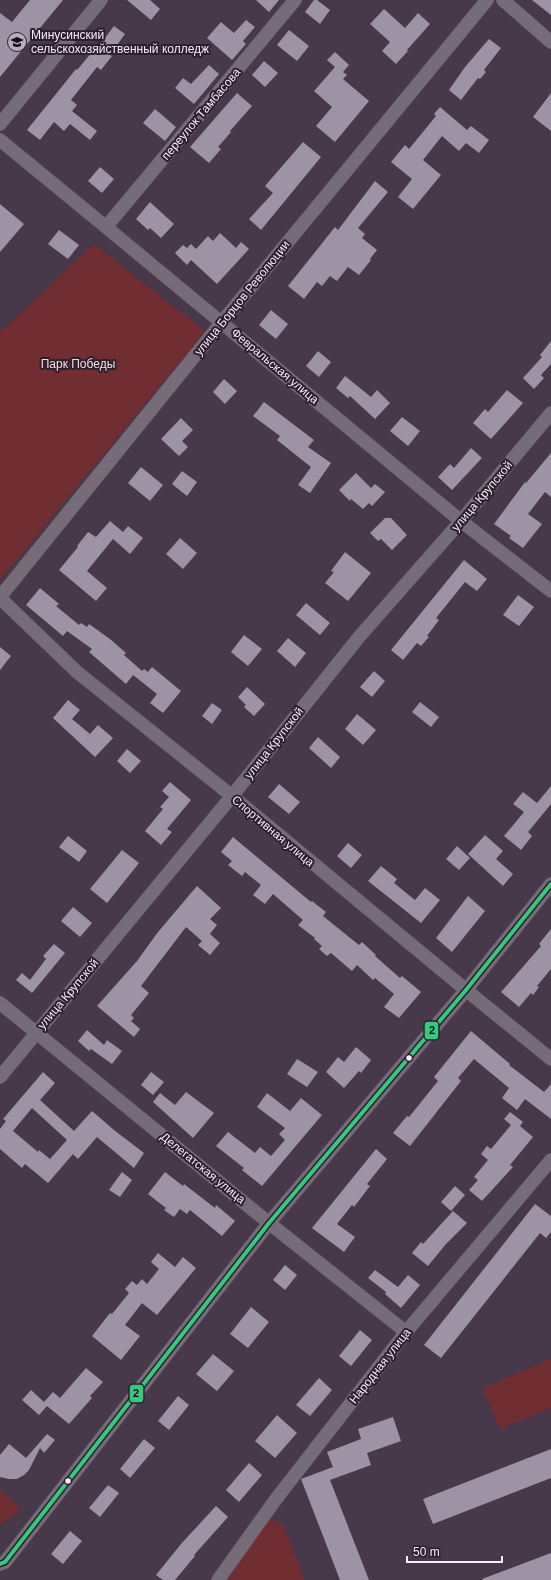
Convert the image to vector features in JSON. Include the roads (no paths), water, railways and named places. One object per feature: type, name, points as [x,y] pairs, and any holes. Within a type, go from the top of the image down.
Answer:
[{"type":"street","points":[[0,124],[101,0]]},
{"type":"street","name":"переулок Тамбасова","points":[[106,227],[295,0]]},
{"type":"street","name":"улица Борцов Революции","points":[[0,598],[222,322],[486,0]]},
{"type":"street","points":[[502,0],[551,42]]},
{"type":"street","name":"Февральская улица","points":[[0,140],[461,521],[551,591]]},
{"type":"street","name":"улица Крупской","points":[[0,1076],[232,796],[359,637],[461,521],[551,413]]},
{"type":"street","name":"Спортивная улица","points":[[0,598],[77,672],[232,796],[551,1059]]},
{"type":"street","points":[[0,1564],[5,1562],[269,1223],[466,990],[551,884]]},
{"type":"street","name":"Делегатская улица","points":[[0,1003],[269,1223],[406,1332]]},
{"type":"street","name":"Народная улица","points":[[218,1580],[276,1498],[406,1332],[551,1160]]},
{"type":"place","name":"Минусинский сельскохозяйственный колледж","points":[[17,42]]},
{"type":"park label","name":"Парк Победы","points":[[78,364]]}]
